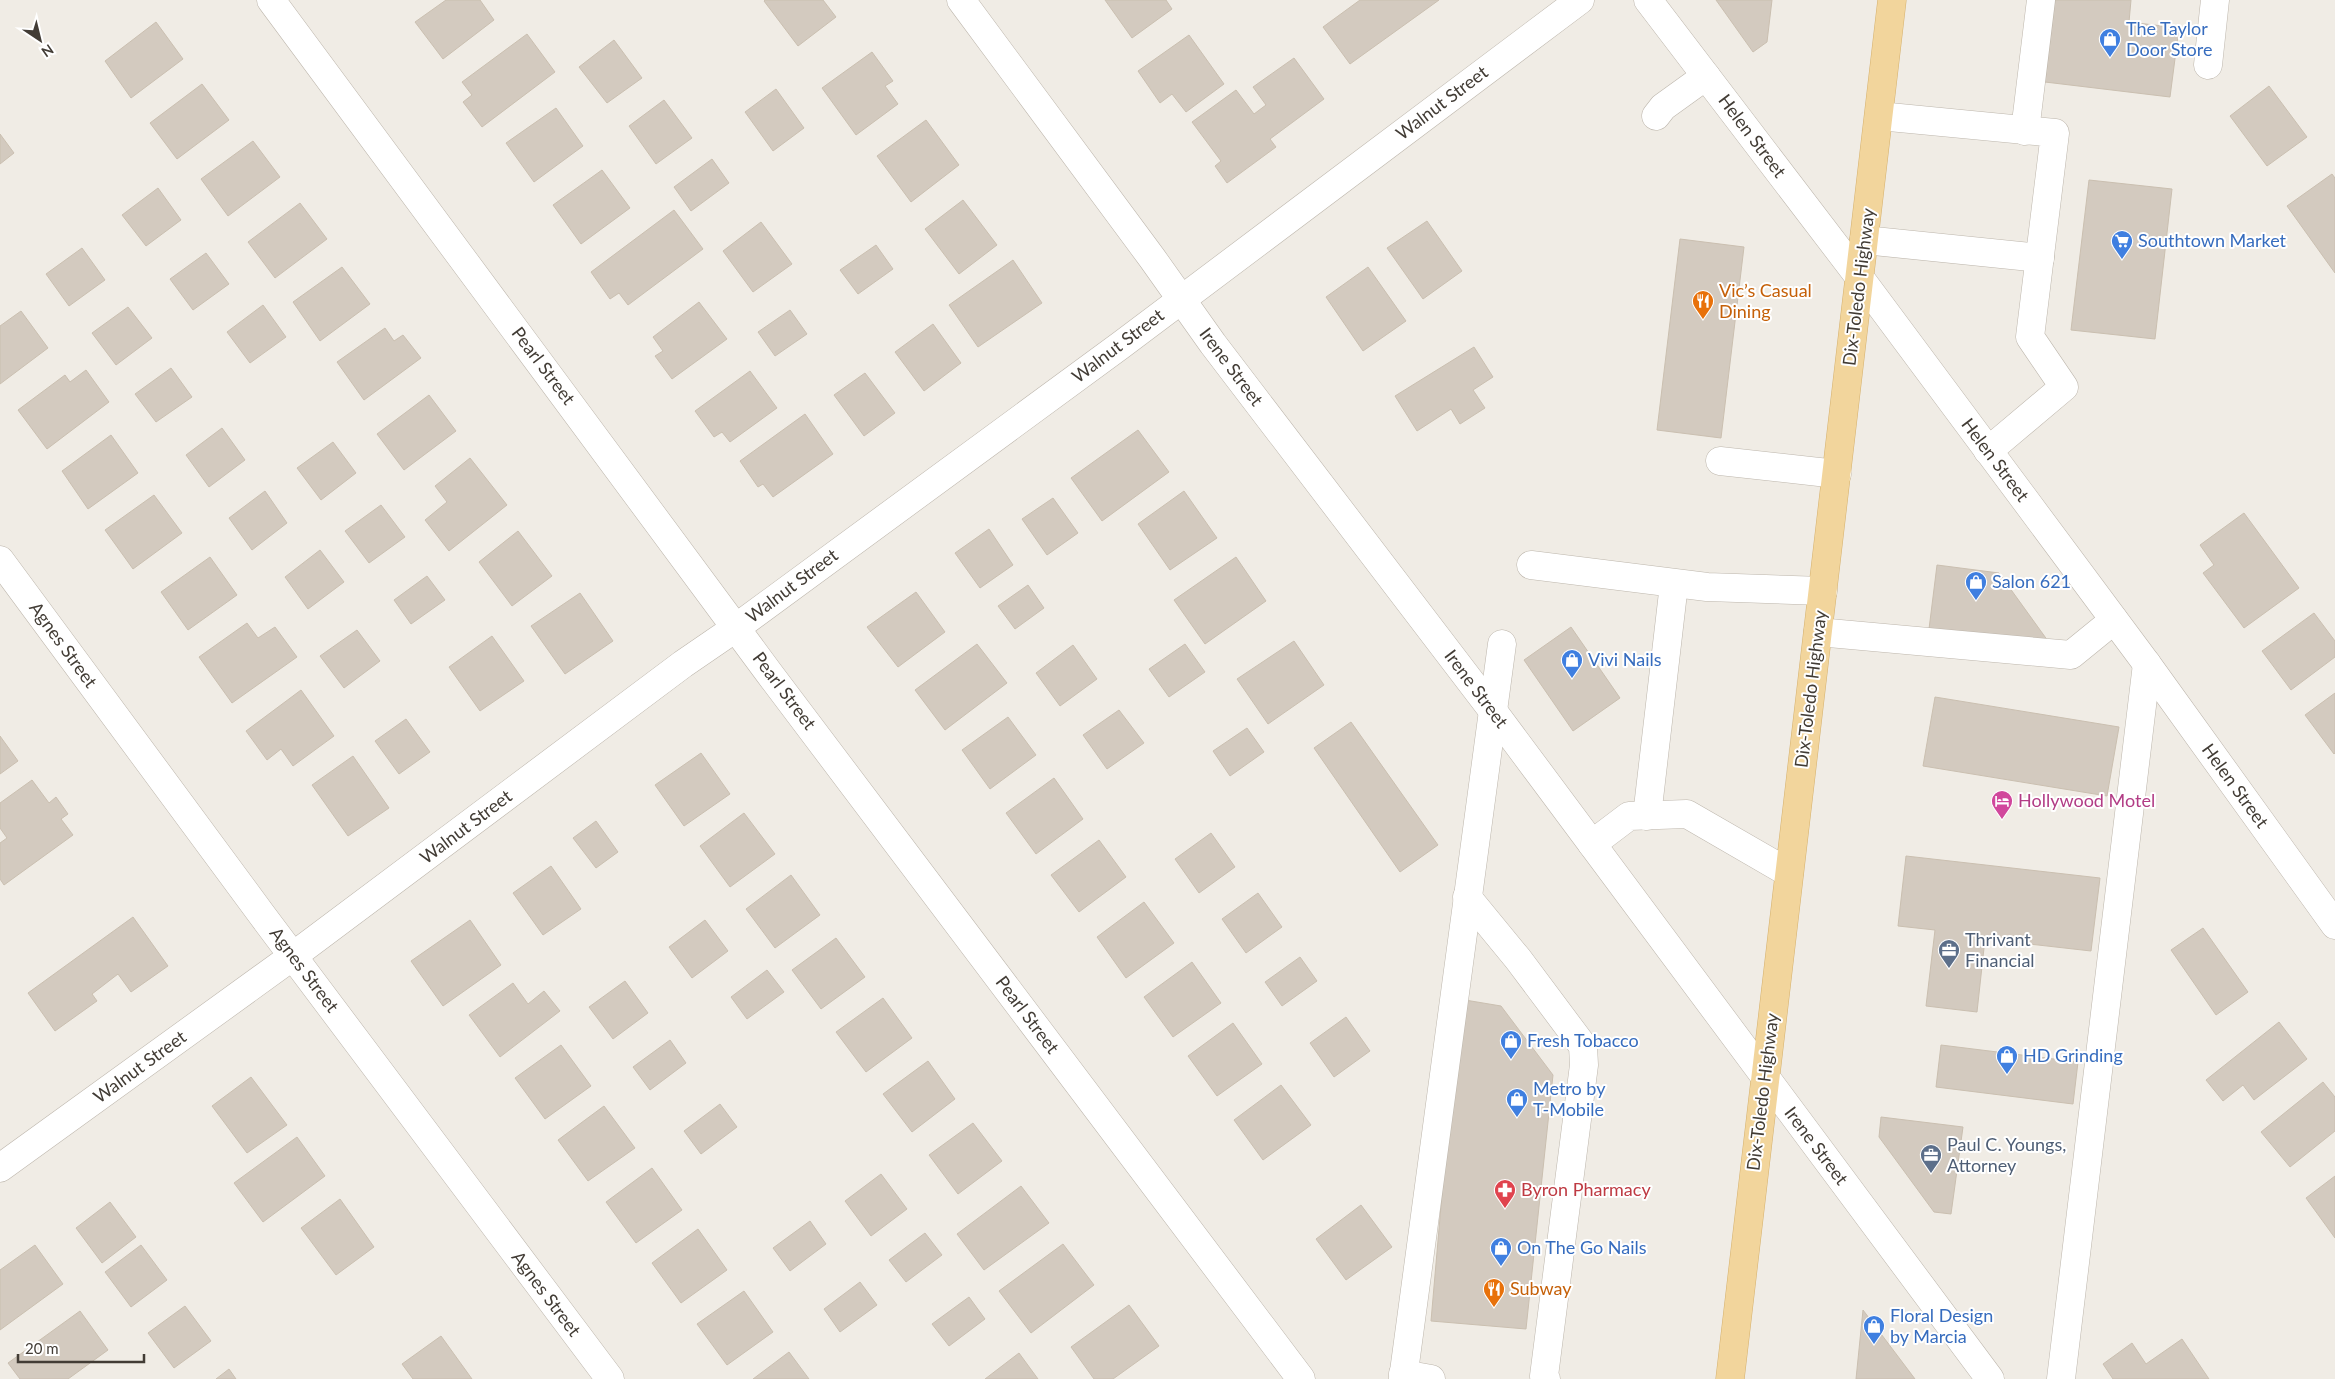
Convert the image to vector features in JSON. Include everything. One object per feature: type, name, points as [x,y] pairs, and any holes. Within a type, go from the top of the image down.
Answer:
[{"type":"main road","name":"Dix-Toledo Highway","points":[[1730,1379],[1892,0]]},
{"type":"street","name":"Pearl Street","points":[[271,0],[737,627],[1301,1379]]},
{"type":"street","name":"Irene Street","points":[[961,0],[1213,344],[1493,711],[1990,1379]]},
{"type":"street","name":"Walnut Street","points":[[0,1168],[293,956],[683,664],[737,627],[1181,299],[1580,0]]},
{"type":"street","name":"Helen Street","points":[[1648,0],[1860,278],[2147,664],[2335,925]]},
{"type":"street","points":[[2025,131],[2041,0]]},
{"type":"street","points":[[2208,65],[2215,0]]},
{"type":"street","points":[[1656,116],[1663,107],[1706,76]]},
{"type":"street","points":[[1879,116],[2055,133],[2030,337],[2064,387],[1988,451]]},
{"type":"street","points":[[1864,240],[2040,258]]},
{"type":"street","points":[[1720,460],[1837,474]]},
{"type":"street","name":"Agnes Street","points":[[0,560],[293,956],[610,1379]]},
{"type":"street","points":[[1531,565],[1707,588],[1823,591]]},
{"type":"street","points":[[1647,816],[1674,584]]},
{"type":"street","points":[[1818,632],[2070,656],[2114,620]]},
{"type":"street","points":[[1431,1379],[1403,1377],[1502,644]]},
{"type":"street","points":[[2061,1379],[2147,664]]},
{"type":"street","points":[[1592,844],[1629,816],[1686,814],[1789,873]]},
{"type":"street","points":[[1467,897],[1518,959],[1583,1046],[1584,1065],[1544,1376],[1546,1379]]},
{"type":"building","points":[[446,0],[480,0],[494,20],[443,59],[415,22]]},
{"type":"building","points":[[765,0],[823,0],[836,17],[798,46]]},
{"type":"building","points":[[1105,0],[1166,0],[1172,9],[1132,38]]},
{"type":"building","points":[[1360,0],[1439,0],[1350,64],[1323,27]]},
{"type":"building","points":[[1716,0],[1772,0],[1767,42],[1753,52]]},
{"type":"building","points":[[2055,0],[2131,0],[2129,22],[2179,28],[2170,97],[2045,82]]},
{"type":"building","points":[[156,22],[183,59],[131,98],[105,61]]},
{"type":"building","points":[[527,34],[555,72],[482,127],[463,102],[472,95],[462,82]]},
{"type":"building","points":[[1189,35],[1224,84],[1186,112],[1172,94],[1160,103],[1138,71]]},
{"type":"building","points":[[614,40],[642,78],[607,103],[579,67]]},
{"type":"building","points":[[872,52],[893,81],[885,86],[898,104],[856,135],[822,88]]},
{"type":"building","points":[[1294,58],[1324,99],[1270,139],[1276,147],[1227,183],[1215,166],[1221,161],[1192,122],[1236,90],[1254,114],[1266,105],[1253,87]]},
{"type":"building","points":[[202,84],[229,120],[177,159],[150,123]]},
{"type":"building","points":[[2269,86],[2307,137],[2267,166],[2230,116]]},
{"type":"building","points":[[776,89],[804,128],[773,151],[745,112]]},
{"type":"building","points":[[664,100],[692,138],[656,164],[629,126]]},
{"type":"building","points":[[556,108],[583,146],[534,182],[506,143]]},
{"type":"building","points":[[926,120],[959,165],[911,202],[877,156]]},
{"type":"building","points":[[0,134],[14,153],[0,164]]},
{"type":"building","points":[[253,141],[280,177],[228,216],[201,179]]},
{"type":"building","points":[[712,159],[729,183],[691,211],[674,187]]},
{"type":"building","points":[[602,170],[630,208],[581,244],[553,205]]},
{"type":"building","points":[[2332,174],[2335,178],[2335,273],[2287,206]]},
{"type":"building","name":"Southtown Market","points":[[2089,180],[2172,189],[2155,339],[2071,330]]},
{"type":"building","points":[[158,188],[181,220],[146,246],[122,215]]},
{"type":"building","points":[[963,200],[997,245],[959,274],[925,229]]},
{"type":"building","points":[[300,203],[327,239],[275,278],[248,242]]},
{"type":"building","points":[[674,210],[703,249],[628,305],[619,293],[610,299],[591,272]]},
{"type":"building","points":[[1427,221],[1462,271],[1423,299],[1387,248]]},
{"type":"building","points":[[761,222],[792,264],[753,292],[723,251]]},
{"type":"building","name":"Vic’s Casual Dining","points":[[1680,239],[1744,247],[1721,438],[1657,430]]},
{"type":"building","points":[[876,245],[893,269],[858,294],[840,270]]},
{"type":"building","points":[[82,248],[105,280],[69,306],[46,274]]},
{"type":"building","points":[[206,253],[229,284],[193,310],[170,279]]},
{"type":"building","points":[[1013,260],[1042,303],[978,347],[949,305]]},
{"type":"building","points":[[342,267],[370,304],[320,341],[293,302]]},
{"type":"building","points":[[1368,267],[1406,321],[1363,351],[1326,297]]},
{"type":"building","points":[[699,302],[727,339],[672,379],[655,356],[663,351],[653,337]]},
{"type":"building","points":[[263,305],[286,337],[250,363],[227,332]]},
{"type":"building","points":[[128,307],[152,338],[116,365],[92,333]]},
{"type":"building","points":[[790,310],[807,334],[775,356],[758,332]]},
{"type":"building","points":[[21,311],[48,348],[0,384],[0,326]]},
{"type":"building","points":[[933,324],[961,363],[924,391],[895,352]]},
{"type":"building","points":[[385,328],[394,341],[403,335],[421,358],[364,400],[337,362]]},
{"type":"building","points":[[1474,347],[1493,377],[1473,390],[1485,408],[1460,424],[1451,409],[1417,431],[1395,396]]},
{"type":"building","points":[[171,368],[192,397],[156,422],[135,394]]},
{"type":"building","points":[[86,370],[109,402],[47,449],[18,410],[65,375],[70,382]]},
{"type":"building","points":[[750,371],[777,408],[730,442],[722,432],[714,437],[695,411]]},
{"type":"building","points":[[865,373],[895,413],[864,436],[834,395]]},
{"type":"building","points":[[429,395],[456,431],[404,470],[377,434]]},
{"type":"building","points":[[805,414],[833,454],[773,497],[763,484],[758,487],[740,461]]},
{"type":"building","points":[[222,428],[245,460],[209,487],[186,455]]},
{"type":"building","points":[[1138,430],[1169,472],[1102,521],[1071,478]]},
{"type":"building","points":[[111,435],[138,473],[88,509],[62,471]]},
{"type":"building","points":[[333,442],[356,473],[321,500],[297,468]]},
{"type":"building","points":[[470,458],[507,505],[449,551],[425,520],[447,502],[435,486]]},
{"type":"building","points":[[265,491],[287,523],[252,550],[229,518]]},
{"type":"building","points":[[1184,491],[1217,538],[1170,570],[1138,524]]},
{"type":"building","points":[[154,495],[182,533],[133,569],[105,530]]},
{"type":"building","points":[[1053,498],[1078,533],[1047,555],[1022,519]]},
{"type":"building","points":[[381,505],[405,537],[369,563],[345,531]]},
{"type":"building","points":[[2244,513],[2299,588],[2244,628],[2203,573],[2214,565],[2200,545]]},
{"type":"building","points":[[989,529],[1013,565],[980,588],[955,553]]},
{"type":"building","points":[[518,531],[552,576],[512,606],[479,562]]},
{"type":"building","points":[[320,550],[344,582],[308,609],[285,577]]},
{"type":"building","points":[[210,557],[237,595],[188,630],[161,592]]},
{"type":"building","points":[[1236,557],[1266,601],[1205,644],[1174,600]]},
{"type":"building","name":"Salon 621","points":[[1937,565],[1999,573],[2048,641],[1929,629]]},
{"type":"building","points":[[427,576],[445,600],[411,624],[394,600]]},
{"type":"building","points":[[1028,585],[1044,608],[1015,629],[998,606]]},
{"type":"building","points":[[916,592],[945,632],[898,667],[867,627]]},
{"type":"building","points":[[580,593],[613,641],[565,674],[531,626]]},
{"type":"building","points":[[2314,613],[2335,641],[2335,657],[2291,690],[2262,651]]},
{"type":"building","points":[[247,623],[258,638],[275,627],[297,657],[232,703],[199,657]]},
{"type":"building","name":"Vivi Nails","points":[[1571,627],[1620,698],[1573,731],[1524,660]]},
{"type":"building","points":[[357,630],[380,661],[344,688],[320,656]]},
{"type":"building","points":[[492,636],[524,681],[480,711],[449,667]]},
{"type":"building","points":[[1294,641],[1324,685],[1268,724],[1237,679]]},
{"type":"building","points":[[977,644],[1007,683],[945,730],[915,690]]},
{"type":"building","points":[[1185,644],[1205,672],[1169,697],[1149,669]]},
{"type":"building","points":[[1073,645],[1097,679],[1060,706],[1036,673]]},
{"type":"building","points":[[301,690],[334,736],[293,766],[281,749],[267,760],[246,731]]},
{"type":"building","points":[[2335,693],[2335,753],[2334,754],[2305,715]]},
{"type":"building","points":[[1935,697],[2119,727],[2107,796],[1923,766]]},
{"type":"building","points":[[1119,710],[1144,743],[1107,769],[1083,735]]},
{"type":"building","points":[[1008,717],[1036,755],[990,789],[962,750]]},
{"type":"building","points":[[406,719],[430,752],[399,774],[375,741]]},
{"type":"building","points":[[1351,722],[1438,845],[1400,872],[1314,748]]},
{"type":"building","points":[[1247,728],[1264,752],[1230,776],[1213,751]]},
{"type":"building","points":[[0,736],[18,761],[0,774]]},
{"type":"building","points":[[701,753],[730,794],[684,826],[655,785]]},
{"type":"building","points":[[353,756],[389,808],[348,836],[312,785]]},
{"type":"building","points":[[1054,778],[1083,819],[1036,854],[1006,813]]},
{"type":"building","points":[[32,780],[49,803],[56,797],[68,814],[61,819],[73,835],[4,885],[0,879],[0,843],[7,838],[0,828],[0,803]]},
{"type":"building","points":[[744,813],[775,854],[730,887],[700,846]]},
{"type":"building","points":[[596,821],[618,852],[596,868],[573,838]]},
{"type":"building","points":[[1211,833],[1235,867],[1199,893],[1175,859]]},
{"type":"building","points":[[1099,840],[1126,877],[1079,912],[1051,875]]},
{"type":"building","points":[[1906,856],[2100,878],[2091,951],[1985,939],[1977,1012],[1926,1006],[1935,930],[1898,926]]},
{"type":"building","points":[[551,866],[581,909],[543,935],[513,893]]},
{"type":"building","points":[[791,875],[820,915],[775,948],[746,909]]},
{"type":"building","points":[[1258,893],[1282,927],[1246,953],[1222,919]]},
{"type":"building","points":[[1144,902],[1174,943],[1126,978],[1097,937]]},
{"type":"building","points":[[133,917],[168,966],[131,992],[118,974],[92,994],[97,1001],[55,1031],[28,993]]},
{"type":"building","points":[[470,920],[501,965],[443,1006],[411,961]]},
{"type":"building","points":[[705,920],[728,951],[692,978],[669,947]]},
{"type":"building","points":[[2203,928],[2248,992],[2216,1015],[2171,950]]},
{"type":"building","points":[[836,938],[865,977],[821,1009],[792,970]]},
{"type":"building","points":[[1300,957],[1317,981],[1282,1006],[1265,982]]},
{"type":"building","points":[[1192,962],[1221,1003],[1173,1037],[1144,997]]},
{"type":"building","points":[[767,970],[784,992],[747,1019],[731,997]]},
{"type":"building","points":[[625,981],[648,1013],[613,1039],[589,1007]]},
{"type":"building","points":[[513,983],[528,1004],[544,991],[560,1011],[500,1057],[469,1015]]},
{"type":"building","points":[[883,998],[912,1038],[866,1072],[836,1032]]},
{"type":"building","points":[[1459,999],[1501,1006],[1553,1075],[1526,1329],[1431,1321]]},
{"type":"building","points":[[1346,1017],[1370,1051],[1334,1077],[1310,1043]]},
{"type":"building","points":[[2279,1022],[2307,1059],[2254,1100],[2243,1085],[2223,1101],[2206,1080]]},
{"type":"building","points":[[1233,1023],[1262,1064],[1217,1096],[1188,1056]]},
{"type":"building","points":[[670,1040],[686,1063],[650,1090],[633,1067]]},
{"type":"building","points":[[561,1045],[591,1086],[545,1119],[515,1078]]},
{"type":"building","name":"HD Grinding","points":[[1941,1045],[2078,1062],[2073,1104],[1936,1087]]},
{"type":"building","points":[[928,1061],[955,1099],[912,1132],[883,1094]]},
{"type":"building","points":[[251,1077],[287,1125],[247,1153],[212,1106]]},
{"type":"building","points":[[2323,1082],[2335,1097],[2335,1131],[2290,1167],[2261,1132]]},
{"type":"building","points":[[1281,1085],[1311,1125],[1263,1160],[1234,1120]]},
{"type":"building","points":[[720,1104],[737,1127],[701,1154],[684,1131]]},
{"type":"building","points":[[604,1106],[635,1148],[588,1181],[558,1140]]},
{"type":"building","name":"Paul C. Youngs, Attorney","points":[[1881,1117],[1963,1127],[1951,1214],[1934,1212],[1879,1137]]},
{"type":"building","points":[[973,1123],[1002,1161],[958,1194],[929,1155]]},
{"type":"building","points":[[297,1137],[325,1176],[263,1222],[234,1183]]},
{"type":"building","points":[[652,1168],[682,1210],[636,1243],[606,1202]]},
{"type":"building","points":[[881,1174],[907,1209],[871,1236],[845,1201]]},
{"type":"building","points":[[2335,1176],[2335,1238],[2306,1198]]},
{"type":"building","points":[[1021,1186],[1049,1223],[984,1270],[957,1234]]},
{"type":"building","points":[[340,1199],[374,1247],[336,1275],[301,1228]]},
{"type":"building","points":[[110,1202],[136,1237],[102,1263],[76,1228]]},
{"type":"building","points":[[1361,1205],[1392,1247],[1346,1280],[1316,1239]]},
{"type":"building","points":[[810,1221],[826,1244],[790,1271],[773,1248]]},
{"type":"building","points":[[698,1229],[727,1270],[681,1303],[652,1263]]},
{"type":"building","points":[[925,1233],[942,1255],[906,1282],[889,1260]]},
{"type":"building","points":[[1063,1244],[1094,1285],[1031,1333],[999,1291]]},
{"type":"building","points":[[35,1245],[63,1284],[0,1330],[0,1270]]},
{"type":"building","points":[[141,1245],[167,1280],[131,1307],[105,1272]]},
{"type":"building","points":[[860,1282],[877,1305],[840,1332],[824,1309]]},
{"type":"building","points":[[744,1291],[773,1332],[727,1365],[697,1324]]},
{"type":"building","points":[[969,1297],[985,1319],[949,1346],[932,1324]]},
{"type":"building","points":[[1129,1305],[1159,1346],[1113,1379],[1094,1379],[1071,1347]]},
{"type":"building","points":[[185,1306],[211,1341],[174,1368],[148,1333]]},
{"type":"building","name":"Floral Design by Marcia","points":[[1863,1310],[1915,1379],[1856,1379]]},
{"type":"building","points":[[80,1311],[108,1350],[68,1379],[20,1379],[8,1363]]},
{"type":"building","points":[[441,1336],[472,1379],[413,1379],[402,1364]]},
{"type":"building","points":[[2182,1339],[2209,1379],[2113,1379],[2103,1364],[2132,1343],[2146,1364]]},
{"type":"building","points":[[789,1352],[809,1379],[753,1379]]},
{"type":"building","points":[[1019,1353],[1038,1379],[985,1379]]},
{"type":"building","points":[[229,1369],[236,1379],[216,1379]]},
{"type":"place","name":"The Taylor Door Store","points":[[2110,58]]},
{"type":"place","name":"Southtown Market","points":[[2122,260]]},
{"type":"place","name":"Vic’s Casual Dining","points":[[1703,320]]},
{"type":"place","name":"Salon 621","points":[[1976,601]]},
{"type":"place","name":"Vivi Nails","points":[[1572,679]]},
{"type":"place","name":"Hollywood Motel","points":[[2002,820]]},
{"type":"place","name":"Thrivant Financial","points":[[1949,969]]},
{"type":"place","name":"Fresh Tobacco","points":[[1511,1060]]},
{"type":"place","name":"HD Grinding","points":[[2007,1075]]},
{"type":"place","name":"Metro by T-Mobile","points":[[1517,1118]]},
{"type":"place","name":"Paul C. Youngs, Attorney","points":[[1931,1174]]},
{"type":"place","name":"Byron Pharmacy","points":[[1505,1209]]},
{"type":"place","name":"On The Go Nails","points":[[1501,1267]]},
{"type":"place","name":"Subway","points":[[1494,1308]]},
{"type":"place","name":"Floral Design by Marcia","points":[[1874,1345]]}]
